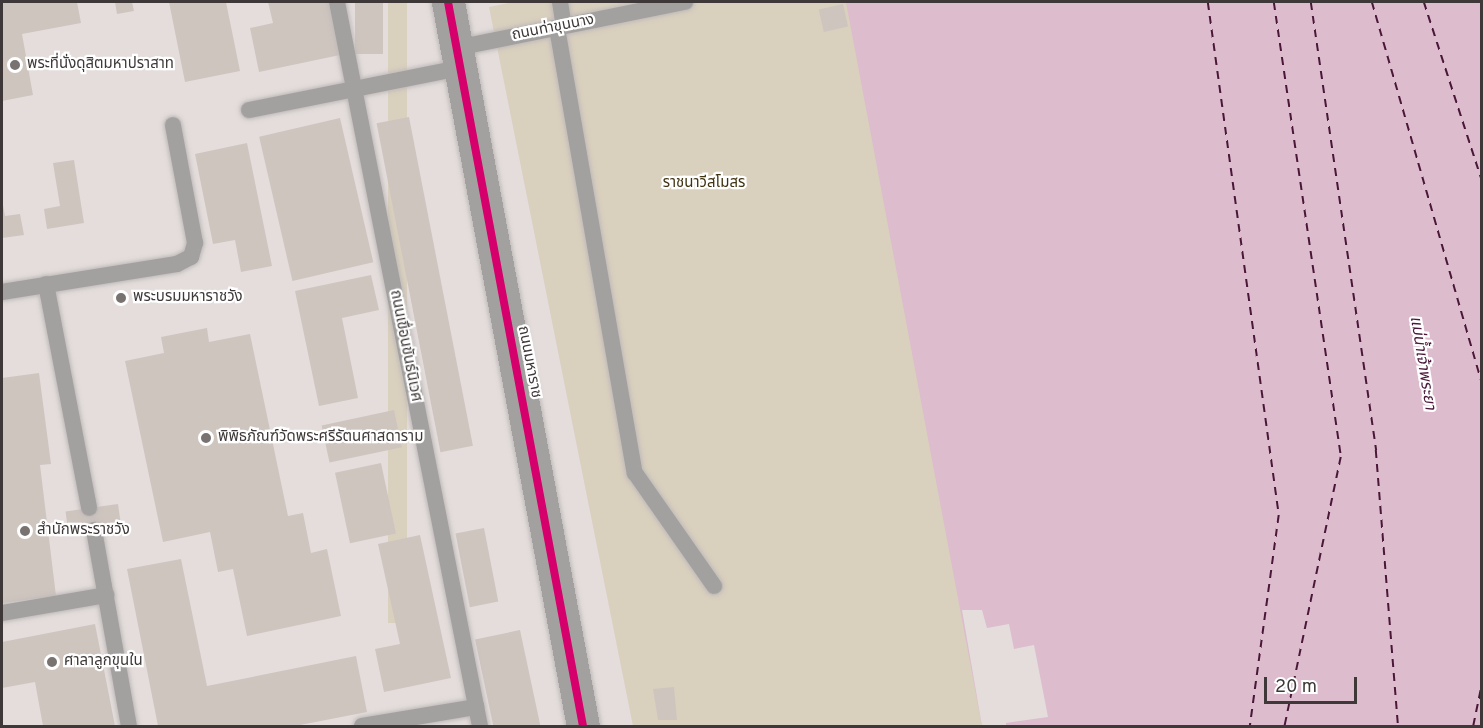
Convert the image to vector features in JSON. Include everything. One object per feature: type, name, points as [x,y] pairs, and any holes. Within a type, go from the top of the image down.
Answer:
[{"type":"street","name":"ถนนมหาราช","points":[[448,2],[583,726]]},
{"type":"lane","name":"ถนนเขื่อนขันธ์นิเวศ","points":[[337,2],[480,726]]},
{"type":"lane","points":[[560,2],[560,27],[635,473],[714,586]]},
{"type":"lane","name":"ถนนท่าขุนนาง","points":[[249,111],[354,89],[560,27],[686,2]]},
{"type":"lane","points":[[2,292],[177,264],[191,257],[195,243],[173,125]]},
{"type":"lane","points":[[46,284],[89,508]]},
{"type":"lane","points":[[94,530],[129,726]]},
{"type":"lane","points":[[2,613],[106,595]]},
{"type":"lane","points":[[362,726],[476,708]]},
{"type":"green space","points":[[388,2],[407,2],[407,623],[388,623]]},
{"type":"green space","name":"ราชนาวีสโมสร","points":[[514,2],[848,2],[983,726],[633,726],[489,7]]},
{"type":"water","name":"แม่น้ำเจ้าพระยา","points":[[846,2],[1481,2],[1481,726],[982,726]]},
{"type":"pier","points":[[962,610],[982,610],[987,628],[1009,624],[1014,649],[1034,645],[1048,717],[1006,723],[1006,726],[982,726]]},
{"type":"building","name":"พระที่นั่งดุสิตมหาปราสาท","points":[[2,2],[77,2],[81,23],[22,34],[33,95],[2,101]]},
{"type":"building","points":[[115,2],[132,2],[134,11],[117,14]]},
{"type":"building","points":[[169,2],[226,2],[240,71],[185,82]]},
{"type":"building","points":[[268,2],[329,2],[340,55],[259,72],[250,28],[273,23]]},
{"type":"building","points":[[355,2],[383,2],[383,54],[355,54]]},
{"type":"building","points":[[843,4],[848,26],[824,32],[819,10]]},
{"type":"building","points":[[409,117],[473,446],[441,452],[377,123]]},
{"type":"building","points":[[340,118],[373,262],[292,281],[259,137]]},
{"type":"building","points":[[247,143],[272,266],[241,272],[235,240],[213,244],[195,154]]},
{"type":"building","points":[[74,160],[84,223],[47,229],[44,209],[60,206],[53,163]]},
{"type":"building","points":[[3,205],[5,216],[20,214],[24,235],[2,238]]},
{"type":"building","points":[[371,275],[379,310],[342,318],[358,398],[319,406],[295,291]]},
{"type":"building","name":"พิพิธภัณฑ์วัดพระศรีรัตนศาสดาราม","points":[[207,328],[209,342],[250,334],[288,516],[303,513],[311,553],[327,549],[341,616],[247,636],[233,569],[218,572],[210,532],[163,542],[125,361],[164,353],[161,337]]},
{"type":"building","name":"สำนักพระราชวัง","points":[[39,373],[51,464],[40,465],[56,596],[2,603],[2,378]]},
{"type":"building","points":[[394,410],[402,447],[330,463],[322,425]]},
{"type":"building","points":[[381,463],[396,533],[350,543],[335,473]]},
{"type":"building","points":[[118,504],[121,525],[68,532],[66,511]]},
{"type":"building","points":[[484,528],[498,602],[470,607],[456,534]]},
{"type":"building","points":[[420,535],[451,678],[384,692],[375,649],[400,644],[378,544]]},
{"type":"building","points":[[181,559],[207,686],[356,656],[367,712],[295,726],[158,726],[127,569]]},
{"type":"building","name":"ศาลาลูกขุนใน","points":[[95,624],[115,726],[43,726],[35,682],[2,688],[2,642]]},
{"type":"building","points":[[520,630],[540,726],[493,726],[475,640]]},
{"type":"building","points":[[674,687],[677,720],[658,720],[653,689]]},
{"type":"ferry route","points":[[1208,2],[1279,515],[1250,726]]},
{"type":"ferry route","points":[[1274,2],[1341,457],[1285,726]]},
{"type":"ferry route","points":[[1311,2],[1376,450],[1398,726]]},
{"type":"ferry route","points":[[1372,2],[1482,382]]},
{"type":"ferry route","points":[[1424,2],[1482,181]]},
{"type":"ferry route","points":[[1473,726],[1482,682]]},
{"type":"cycle path","points":[[448,2],[583,726]]},
{"type":"place","name":"พระที่นั่งดุสิตมหาปราสาท","points":[[15,65]]},
{"type":"place","name":"พระบรมมหาราชวัง","points":[[121,298]]},
{"type":"place","name":"พิพิธภัณฑ์วัดพระศรีรัตนศาสดาราม","points":[[206,438]]},
{"type":"place","name":"สำนักพระราชวัง","points":[[25,531]]},
{"type":"place","name":"ศาลาลูกขุนใน","points":[[52,662]]}]
